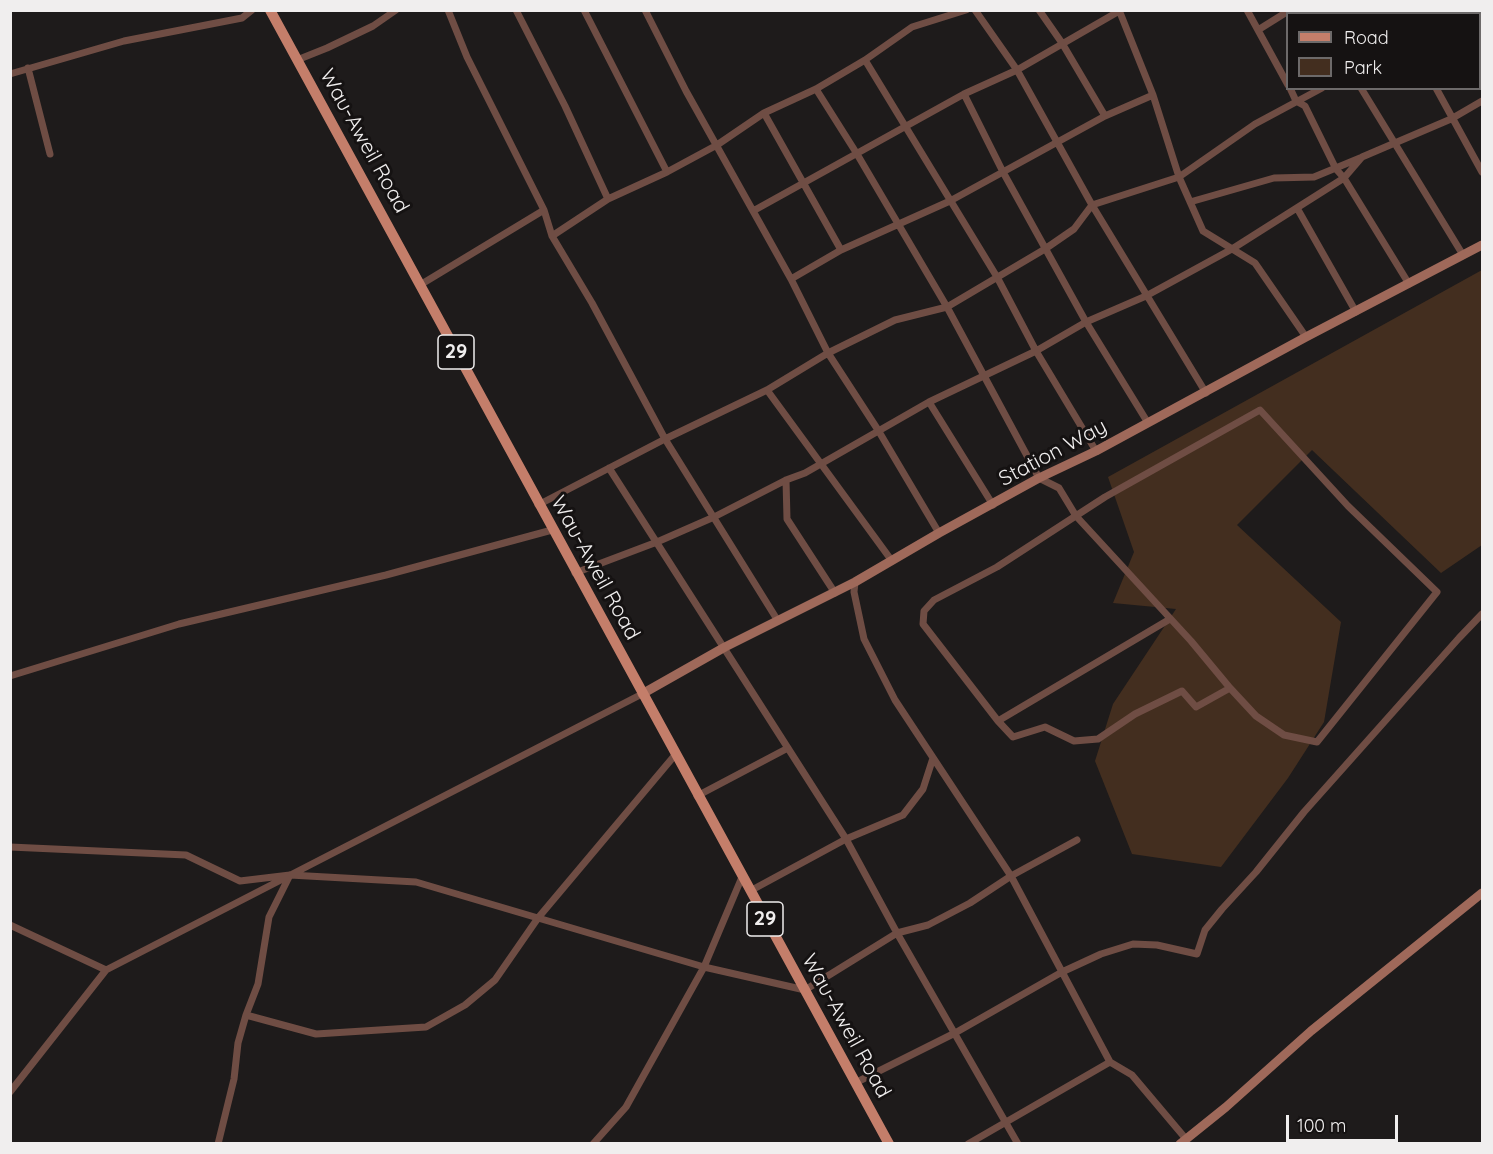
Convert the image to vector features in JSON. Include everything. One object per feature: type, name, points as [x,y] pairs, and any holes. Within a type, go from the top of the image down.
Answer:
[{"type":"main road","name":"Wau-Aweil Road","points":[[270,10],[575,573],[889,1143]]},
{"type":"main road","name":"Station Way","points":[[642,694],[725,647],[855,582],[1039,478],[1096,452],[1306,337],[1482,245]]},
{"type":"main road","points":[[1183,1141],[1226,1107],[1320,1024],[1482,893]]},
{"type":"street","points":[[10,74],[124,41],[242,18],[252,10]]},
{"type":"street","points":[[297,60],[374,26],[396,10]]},
{"type":"street","points":[[448,10],[467,57],[544,210],[552,236],[592,303],[665,439],[778,621]]},
{"type":"street","points":[[516,10],[565,106],[608,199]]},
{"type":"street","points":[[584,10],[668,172]]},
{"type":"street","points":[[645,10],[686,91],[791,279],[828,353],[878,430],[939,533]]},
{"type":"street","points":[[552,236],[608,199],[668,172],[717,145],[764,113],[816,89],[865,60],[912,27],[966,10]]},
{"type":"street","points":[[975,10],[1017,69],[1092,205],[1206,393]]},
{"type":"street","points":[[1038,10],[1062,43],[1105,116]]},
{"type":"street","points":[[1246,10],[1286,83]]},
{"type":"street","points":[[753,212],[964,94],[1017,69],[1120,11],[1154,95],[1179,177],[1203,231],[1255,262],[1306,337]]},
{"type":"street","points":[[1258,30],[1286,12]]},
{"type":"street","points":[[865,60],[997,277],[1036,351],[1096,452]]},
{"type":"street","points":[[28,68],[50,154]]},
{"type":"street","points":[[816,89],[947,307],[1039,478],[1059,488],[1076,516],[1256,716],[1284,735],[1317,742],[1437,592],[1348,506],[1260,410],[1106,497],[1076,516],[997,567],[934,600],[924,611],[923,624],[1013,737],[1045,727],[1074,741],[1098,739],[1135,714],[1182,691],[1196,707],[1230,688]]},
{"type":"street","points":[[1290,90],[1296,101],[1305,106],[1336,169],[1344,178],[1409,284]]},
{"type":"street","points":[[538,505],[665,439],[767,390],[828,353],[895,320],[947,307],[1046,249],[1074,229],[1092,205],[1179,177],[1255,124],[1318,90]]},
{"type":"street","points":[[1362,90],[1463,255]]},
{"type":"street","points":[[1437,90],[1482,172]]},
{"type":"street","points":[[964,94],[1003,172],[1086,322],[1148,423]]},
{"type":"street","points":[[791,279],[841,250],[950,201],[1105,116],[1154,95]]},
{"type":"street","points":[[1190,202],[1274,178],[1314,177],[1395,145],[1451,119],[1482,101]]},
{"type":"street","points":[[764,113],[841,250]]},
{"type":"street","points":[[575,573],[657,542],[805,473],[929,402],[1036,351],[1086,322],[1146,296],[1232,249],[1344,178],[1362,157]]},
{"type":"street","points":[[1297,208],[1356,312]]},
{"type":"street","points":[[420,285],[544,210]]},
{"type":"street","points":[[767,390],[892,561]]},
{"type":"street","points":[[929,402],[993,505]]},
{"type":"street","points":[[609,468],[846,839],[897,933],[1018,1143]]},
{"type":"street","points":[[786,480],[787,519],[835,592]]},
{"type":"street","points":[[10,676],[179,624],[386,575],[552,530]]},
{"type":"street","points":[[855,582],[854,592],[864,639],[895,700],[1011,876],[1110,1062],[1132,1075],[1183,1141]]},
{"type":"street","points":[[855,1083],[955,1033],[1062,972],[1101,954],[1133,944],[1157,945],[1197,954],[1205,930],[1222,909],[1256,873],[1311,803],[1482,614]]},
{"type":"street","points":[[998,721],[1170,619]]},
{"type":"street","points":[[10,1092],[106,969],[642,694]]},
{"type":"street","points":[[697,796],[788,748]]},
{"type":"street","points":[[246,1015],[316,1034],[426,1027],[465,1005],[495,980],[538,918],[675,755]]},
{"type":"street","points":[[750,891],[846,839],[903,815],[923,789],[933,758]]},
{"type":"street","points":[[10,847],[186,855],[240,882],[290,875],[416,882],[704,966],[805,990],[897,933],[928,925],[1077,840]]},
{"type":"street","points":[[218,1143],[234,1079],[238,1043],[258,984],[269,917],[290,875]]},
{"type":"street","points":[[593,1143],[626,1107],[704,966],[742,877]]},
{"type":"street","points":[[10,925],[106,969]]},
{"type":"street","points":[[968,1143],[1110,1062]]},
{"type":"green space","points":[[1482,270],[1482,545],[1441,573],[1312,450],[1237,525],[1341,622],[1324,722],[1288,778],[1221,867],[1132,854],[1095,761],[1113,704],[1176,609],[1113,603],[1134,552],[1108,477]]}]
